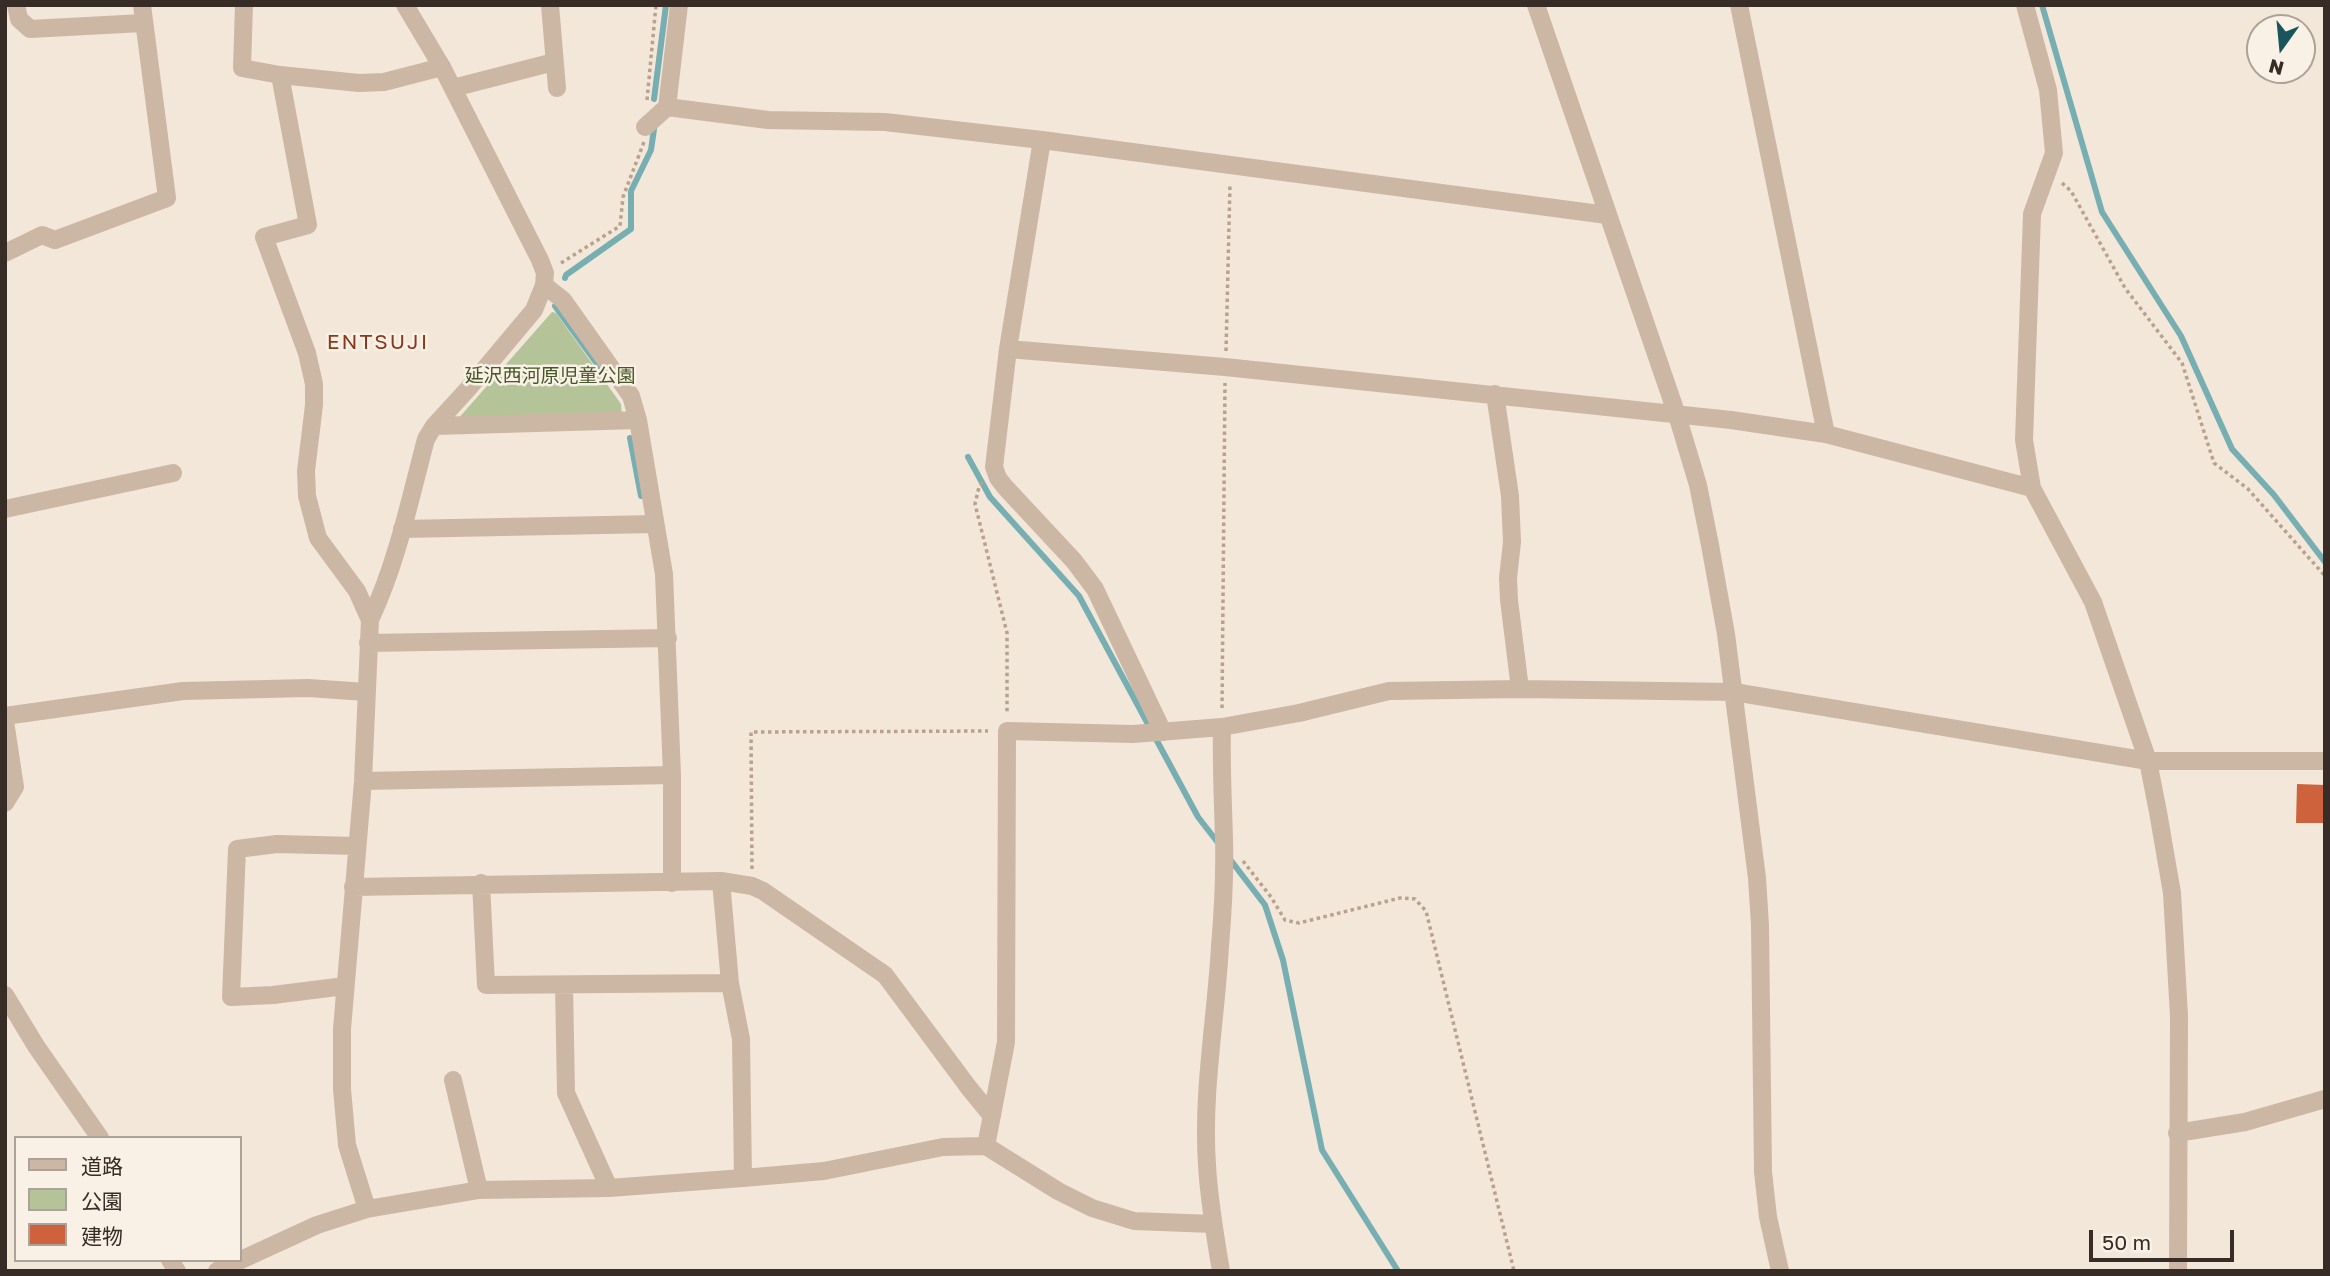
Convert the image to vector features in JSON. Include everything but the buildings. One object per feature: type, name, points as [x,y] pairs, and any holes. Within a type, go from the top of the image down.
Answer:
[{"type":"street","points":[[244,5],[242,68],[280,75],[359,83],[384,82],[442,67]]},
{"type":"street","points":[[405,5],[453,88],[545,279],[564,300],[631,396],[638,420],[664,574],[672,775],[672,883]]},
{"type":"street","points":[[550,5],[557,88]]},
{"type":"street","points":[[645,127],[667,107],[680,5]]},
{"type":"street","points":[[1536,5],[1677,415],[1698,485],[1710,545],[1734,692],[1757,878],[1763,1172],[1768,1217],[1780,1271]]},
{"type":"street","points":[[1740,5],[1826,435]]},
{"type":"street","points":[[2025,5],[2048,90],[2054,153],[2032,214],[2024,440],[2032,488],[2093,602],[2148,761],[2172,893],[2179,1016],[2178,1271]]},
{"type":"street","points":[[5,254],[41,235],[55,240],[167,198],[142,14],[30,29],[18,12]]},
{"type":"street","points":[[453,88],[554,62]]},
{"type":"street","points":[[280,75],[308,225],[264,237],[307,354],[314,384],[306,471],[307,496],[318,538],[357,591],[370,620]]},
{"type":"street","points":[[667,107],[768,120],[885,122],[1042,140],[1607,215]]},
{"type":"street","points":[[1042,140],[1008,349],[994,467],[1005,487],[1074,561],[1094,589],[1163,732]]},
{"type":"street","points":[[368,1209],[347,1145],[342,1089],[342,1029],[363,781],[370,620],[380,599],[402,529],[426,439],[434,426],[534,310],[545,279]]},
{"type":"street","points":[[1008,349],[1225,367],[1731,420],[1826,435],[2032,488]]},
{"type":"street","points":[[1495,394],[1510,496],[1512,542],[1508,578],[1509,600],[1520,689]]},
{"type":"street","points":[[434,426],[638,420]]},
{"type":"street","points":[[5,509],[173,473]]},
{"type":"street","points":[[402,529],[655,524]]},
{"type":"street","points":[[368,643],[668,638]]},
{"type":"street","points":[[5,803],[15,787],[5,718],[183,691],[308,688],[366,692]]},
{"type":"street","points":[[986,1146],[1006,1042],[1007,731],[1133,734],[1222,727],[1299,713],[1389,691],[1520,689],[1734,692],[2148,761],[2325,761]]},
{"type":"street","points":[[1221,1271],[1207,1165],[1206,1119],[1220,948],[1224,842],[1222,727]]},
{"type":"street","points":[[363,781],[672,775]]},
{"type":"street","points":[[345,986],[231,997],[237,849],[277,844],[357,846]]},
{"type":"street","points":[[353,887],[721,881],[752,887],[762,891],[885,975],[992,1116]]},
{"type":"street","points":[[721,881],[730,983],[741,1039],[743,1178]]},
{"type":"street","points":[[481,883],[486,985],[730,983]]},
{"type":"street","points":[[564,985],[566,1093],[609,1188]]},
{"type":"street","points":[[7,1002],[99,1136]]},
{"type":"street","points":[[453,1080],[480,1190]]},
{"type":"street","points":[[2178,1133],[2245,1122],[2325,1099]]},
{"type":"street","points":[[242,1260],[317,1225],[368,1209],[480,1190],[609,1188],[824,1171],[943,1147],[986,1146],[1058,1191],[1092,1208],[1133,1221],[1213,1224]]},
{"type":"street","points":[[217,1271],[237,1262]]},
{"type":"path","points":[[545,279],[620,226],[623,197],[643,147],[656,5]]},
{"type":"path","points":[[1222,727],[1225,367],[1230,164]]},
{"type":"path","points":[[2048,171],[2071,191],[2124,288],[2182,363],[2214,463],[2248,489],[2325,576]]},
{"type":"path","points":[[752,887],[751,732],[1007,731],[1007,633],[975,504],[979,487],[994,467]]},
{"type":"path","points":[[1224,842],[1271,897],[1285,920],[1299,923],[1400,898],[1415,899],[1426,911],[1514,1271]]},
{"type":"green space","name":"延沢西河原児童公園","points":[[552,312],[556,313],[621,404],[622,417],[457,420]]},
{"type":"waterway","points":[[654,99],[666,5]]},
{"type":"waterway","points":[[2042,5],[2102,212],[2181,336],[2232,449],[2274,495],[2325,562]]},
{"type":"waterway","points":[[565,278],[631,229],[631,191],[651,150],[654,129]]},
{"type":"waterway","points":[[555,306],[603,372]]},
{"type":"waterway","points":[[630,438],[641,496]]},
{"type":"waterway","points":[[968,457],[990,497],[1079,596],[1198,817],[1219,844]]},
{"type":"waterway","points":[[1229,858],[1265,905],[1283,960],[1322,1150],[1398,1271]]},
{"type":"district","name":"ENTSUJI","points":[[378,342]]}]
